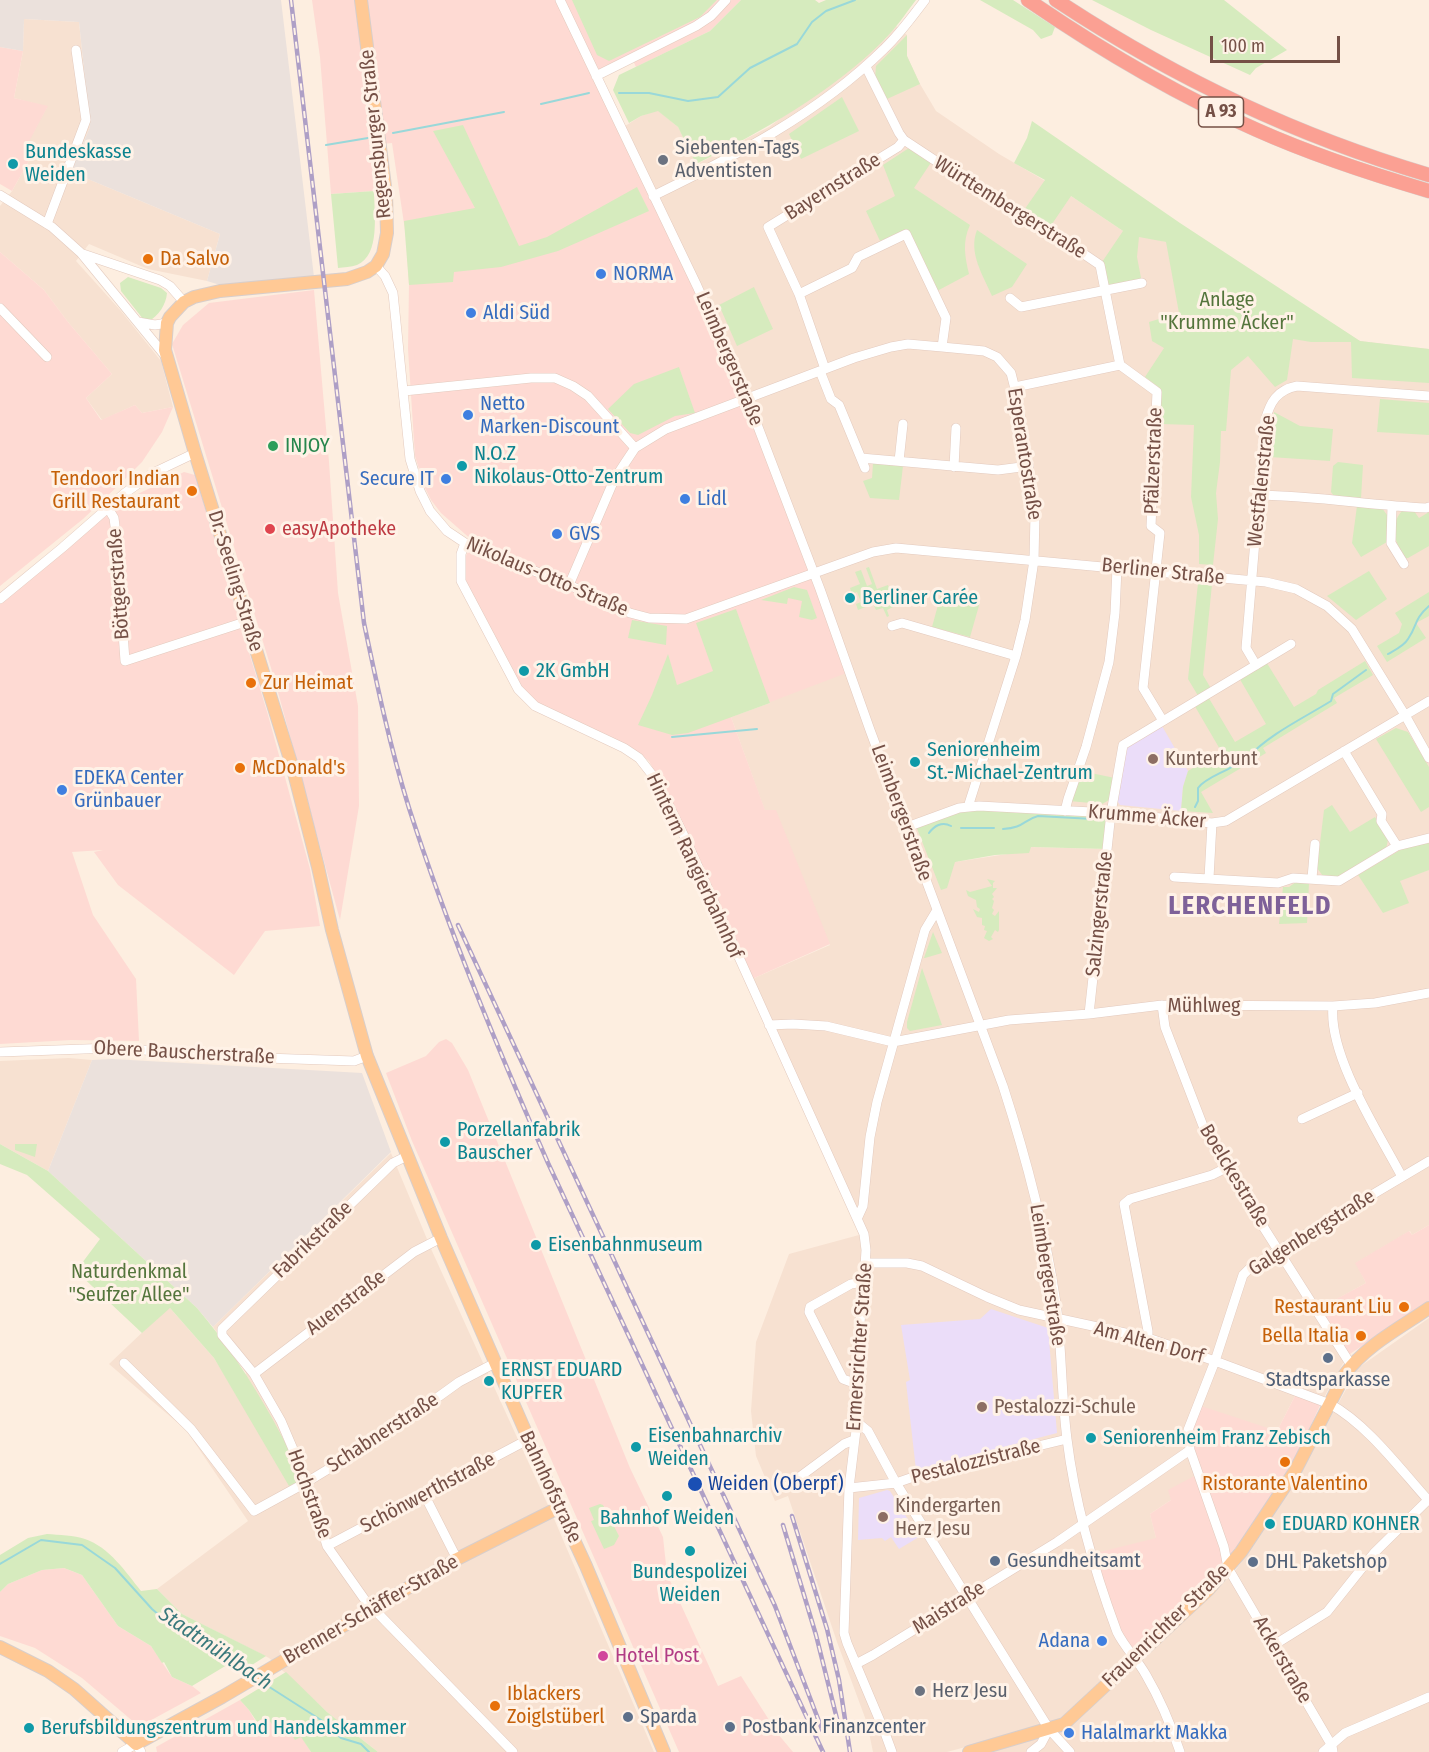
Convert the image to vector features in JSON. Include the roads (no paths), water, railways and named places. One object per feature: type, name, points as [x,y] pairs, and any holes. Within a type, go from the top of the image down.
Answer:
[{"type":"highway","name":"A 93","points":[[1028,0],[1084,38],[1172,89],[1258,130],[1363,171],[1429,191]]},
{"type":"highway","name":"A 93","points":[[1056,0],[1138,52],[1252,109],[1362,153],[1429,175]]},
{"type":"main road","name":"Regensburger Straße","points":[[361,0],[386,194],[387,233],[383,254],[376,266]]},
{"type":"main road","points":[[167,323],[184,302],[205,293],[347,279],[376,266]]},
{"type":"main road","name":"Dr.-Seeling-Straße","points":[[167,323],[165,344],[168,360],[293,769],[332,930],[367,1056]]},
{"type":"main road","name":"Bahnhofstraße","points":[[367,1056],[441,1238],[560,1507],[664,1752]]},
{"type":"main road","name":"Frauenrichter Straße","points":[[969,1752],[1064,1724],[1228,1568],[1295,1471],[1351,1365],[1429,1308]]},
{"type":"main road","name":"Brenner-Schäffer-Straße","points":[[138,1748],[457,1559],[560,1507]]},
{"type":"main road","points":[[0,1647],[48,1671],[74,1689],[138,1748]]},
{"type":"street","name":"Leimbergerstraße","points":[[560,0],[702,295],[747,398],[1003,1086],[1040,1215],[1056,1301],[1067,1439],[1083,1524],[1110,1613],[1124,1646],[1145,1672],[1180,1752]]},
{"type":"street","points":[[596,76],[696,26],[711,16],[726,0]]},
{"type":"street","points":[[653,196],[763,140],[811,108],[866,67],[902,31],[926,0]]},
{"type":"street","points":[[47,224],[86,120],[76,50]]},
{"type":"street","name":"Württembergerstraße","points":[[866,67],[898,133],[904,140],[1042,231],[1053,233],[1100,264],[1120,365]]},
{"type":"street","name":"Bayernstraße","points":[[865,468],[839,405],[831,399],[799,294],[768,227],[898,147],[904,140]]},
{"type":"street","points":[[0,195],[47,224],[81,253],[168,360]]},
{"type":"street","points":[[799,294],[852,268],[858,257],[906,234],[946,318],[942,347]]},
{"type":"street","points":[[81,253],[160,280],[170,286],[184,302]]},
{"type":"street","name":"Nikolaus-Otto-Straße","points":[[376,266],[385,276],[393,293],[410,459],[420,491],[430,511],[441,525],[465,543],[569,585],[630,613],[669,620],[686,619],[814,573]]},
{"type":"street","points":[[1010,298],[1021,307],[1142,284]]},
{"type":"street","points":[[0,308],[47,357]]},
{"type":"street","points":[[138,322],[155,325],[167,323]]},
{"type":"street","name":"Esperantostraße","points":[[635,448],[666,429],[822,370],[891,347],[908,344],[942,347],[984,351],[997,357],[1007,368],[1015,387],[1035,513],[1034,560],[1025,620],[1016,656],[968,807]]},
{"type":"street","points":[[1015,387],[1120,365]]},
{"type":"street","name":"Pfälzerstraße","points":[[1120,365],[1157,392],[1151,526],[1160,533],[1156,571]]},
{"type":"street","points":[[404,392],[531,378],[555,378],[588,396],[635,448],[614,480],[569,585]]},
{"type":"street","name":"Westfalenstraße","points":[[1256,665],[1246,648],[1265,421],[1274,400],[1286,388],[1297,386],[1429,396]]},
{"type":"street","points":[[899,461],[903,424]]},
{"type":"street","points":[[954,467],[956,428]]},
{"type":"street","points":[[0,599],[153,473],[195,453]]},
{"type":"street","points":[[861,458],[998,470],[1029,466]]},
{"type":"street","points":[[1259,495],[1429,507]]},
{"type":"street","points":[[1392,506],[1391,543],[1404,564]]},
{"type":"street","name":"Böttgerstraße","points":[[108,508],[114,518],[116,534],[124,661],[248,621]]},
{"type":"street","name":"Hinterm Rangierbahnhof","points":[[465,543],[461,554],[461,581],[507,669],[527,700],[535,706],[624,748],[645,764],[657,781],[858,1217]]},
{"type":"street","name":"Berliner Straße","points":[[814,573],[873,552],[896,548],[1252,581],[1276,584],[1296,590],[1313,597],[1336,612],[1347,624],[1363,646],[1429,758]]},
{"type":"street","points":[[1065,811],[1089,739],[1109,662],[1115,613],[1116,568]]},
{"type":"street","points":[[1156,571],[1143,688],[1163,721]]},
{"type":"street","points":[[892,626],[902,623],[1016,656]]},
{"type":"street","name":"Salzingerstraße","points":[[1089,1014],[1111,813],[1123,745],[1291,644]]},
{"type":"street","name":"Krumme Äcker","points":[[907,827],[959,808],[968,807],[1111,813],[1212,823],[1226,821],[1237,817],[1429,701]]},
{"type":"street","points":[[1344,751],[1382,814],[1381,821],[1397,846]]},
{"type":"street","points":[[1209,878],[1212,823]]},
{"type":"street","points":[[1174,877],[1278,883],[1293,878],[1339,881],[1397,846],[1429,838]]},
{"type":"street","points":[[1312,878],[1315,844]]},
{"type":"street","name":"Ermersrichter Straße","points":[[892,1752],[844,1633],[849,1488],[857,1422],[854,1383],[865,1263],[864,1234],[858,1217],[863,1206],[874,1114],[925,930],[937,910]]},
{"type":"street","name":"Mühlweg","points":[[893,1042],[1009,1020],[1089,1014],[1162,1005],[1333,1006],[1375,1003],[1429,993]]},
{"type":"street","name":"Boelckestraße","points":[[1162,1005],[1165,1027],[1205,1131],[1351,1365]]},
{"type":"street","points":[[1333,1006],[1332,1018],[1342,1056],[1358,1093],[1402,1177]]},
{"type":"street","points":[[769,1025],[826,1026],[893,1042]]},
{"type":"street","name":"Obere Bauscherstraße","points":[[0,1052],[112,1048],[354,1061],[367,1056]]},
{"type":"street","points":[[1302,1119],[1358,1093]]},
{"type":"street","name":"Fabrikstraße","points":[[222,1329],[393,1163],[407,1156]]},
{"type":"street","name":"Galgenbergstraße","points":[[1228,1568],[1224,1547],[1190,1450],[1188,1430],[1215,1361],[1243,1275],[1251,1267],[1429,1161]]},
{"type":"street","points":[[1148,1338],[1124,1204],[1130,1199],[1212,1175],[1226,1168]]},
{"type":"street","name":"Auenstraße","points":[[254,1374],[414,1251],[441,1238]]},
{"type":"street","name":"Am Alten Dorf","points":[[865,1263],[907,1263],[922,1266],[1004,1304],[1058,1320],[1148,1338],[1330,1404],[1359,1427],[1429,1501]]},
{"type":"street","points":[[854,1383],[843,1379],[809,1312],[810,1307],[851,1284],[864,1282]]},
{"type":"street","name":"Hochstraße","points":[[222,1329],[222,1335],[254,1374],[281,1421],[308,1482],[327,1546],[365,1600],[513,1752]]},
{"type":"street","name":"Schabnerstraße","points":[[124,1363],[191,1429],[254,1511],[308,1482],[391,1431],[459,1382],[495,1363]]},
{"type":"street","points":[[857,1422],[868,1431],[896,1483],[965,1598],[1049,1729],[1070,1752]]},
{"type":"street","name":"Schönwerthstraße","points":[[327,1546],[529,1439]]},
{"type":"street","name":"Pestalozzistraße","points":[[849,1488],[896,1483],[922,1474],[1067,1439]]},
{"type":"street","points":[[786,1487],[844,1444],[854,1440]]},
{"type":"street","name":"Maistraße","points":[[856,1664],[1083,1524],[1190,1450]]},
{"type":"street","points":[[425,1496],[457,1559]]},
{"type":"street","points":[[1274,1645],[1327,1612],[1374,1552],[1429,1501]]},
{"type":"street","name":"Ackerstraße","points":[[1228,1568],[1333,1749]]},
{"type":"street","points":[[1323,1752],[1333,1749],[1345,1733],[1429,1697]]},
{"type":"street","points":[[1031,1752],[1041,1744],[1049,1729]]},
{"type":"street","name":"Brenner-Schäffer-Straße","points":[[122,1752],[138,1748]]},
{"type":"waterway","points":[[619,93],[649,93],[688,101],[718,97],[750,68],[797,44],[812,22],[826,11],[855,0]]},
{"type":"waterway","points":[[541,104],[589,93]]},
{"type":"waterway","points":[[393,133],[504,112]]},
{"type":"waterway","points":[[326,145],[368,138]]},
{"type":"waterway","points":[[1388,654],[1406,641],[1420,615],[1429,606]]},
{"type":"waterway","points":[[1195,807],[1198,801],[1198,788],[1202,783],[1233,766],[1241,758],[1247,758],[1276,734],[1331,701],[1333,694],[1366,670]]},
{"type":"waterway","points":[[672,737],[757,729]]},
{"type":"waterway","points":[[1003,829],[1019,826],[1038,816],[1093,819]]},
{"type":"waterway","points":[[929,833],[939,825],[951,826]]},
{"type":"waterway","points":[[961,828],[994,828]]},
{"type":"waterway","name":"Stadtmühlbach","points":[[0,1564],[41,1540],[82,1545],[115,1568],[166,1621],[250,1674]]},
{"type":"waterway","name":"Stadtmühlbach","points":[[260,1681],[321,1720],[341,1738],[361,1744],[369,1752]]},
{"type":"railway","points":[[291,0],[364,623],[402,785],[440,898],[510,1076],[548,1163],[823,1752]]},
{"type":"railway","points":[[458,925],[775,1606],[823,1732]]},
{"type":"railway","points":[[792,1516],[827,1629],[839,1680],[850,1752]]},
{"type":"railway","points":[[783,1525],[816,1635],[840,1731]]},
{"type":"place","name":"Siebenten-Tags Adventisten","points":[[663,160]]},
{"type":"place","name":"Bundeskasse Weiden","points":[[13,164]]},
{"type":"place","name":"Da Salvo","points":[[148,259]]},
{"type":"place","name":"NORMA","points":[[601,274]]},
{"type":"place","name":"Aldi Süd","points":[[471,313]]},
{"type":"place","name":"Netto Marken-Discount","points":[[468,415]]},
{"type":"place","name":"INJOY","points":[[273,446]]},
{"type":"place","name":"N.O.Z Nikolaus-Otto-Zentrum","points":[[462,466]]},
{"type":"place","name":"Secure IT","points":[[446,479]]},
{"type":"place","name":"Tendoori Indian Grill Restaurant","points":[[192,491]]},
{"type":"place","name":"Lidl","points":[[685,499]]},
{"type":"place","name":"easyApotheke","points":[[270,529]]},
{"type":"place","name":"GVS","points":[[557,534]]},
{"type":"place","name":"Berliner Carée","points":[[850,598]]},
{"type":"place","name":"2K GmbH","points":[[524,671]]},
{"type":"place","name":"Zur Heimat","points":[[251,683]]},
{"type":"place","name":"Kunterbunt","points":[[1153,759]]},
{"type":"place","name":"Seniorenheim St.-Michael-Zentrum","points":[[915,762]]},
{"type":"place","name":"McDonald's","points":[[240,768]]},
{"type":"place","name":"EDEKA Center Grünbauer","points":[[62,790]]},
{"type":"place","name":"Porzellanfabrik Bauscher","points":[[445,1142]]},
{"type":"place","name":"Eisenbahnmuseum","points":[[536,1245]]},
{"type":"place","name":"Restaurant Liu","points":[[1404,1307]]},
{"type":"place","name":"Bella Italia","points":[[1361,1336]]},
{"type":"place","name":"Stadtsparkasse","points":[[1328,1358]]},
{"type":"place","name":"ERNST EDUARD KUPFER","points":[[489,1381]]},
{"type":"place","name":"Pestalozzi-Schule","points":[[982,1407]]},
{"type":"place","name":"Seniorenheim Franz Zebisch","points":[[1091,1438]]},
{"type":"place","name":"Eisenbahnarchiv Weiden","points":[[636,1447]]},
{"type":"place","name":"Ristorante Valentino","points":[[1285,1462]]},
{"type":"place","name":"Weiden (Oberpf)","points":[[695,1484]]},
{"type":"place","name":"Bahnhof Weiden","points":[[667,1496]]},
{"type":"place","name":"Kindergarten Herz Jesu","points":[[883,1517]]},
{"type":"place","name":"EDUARD KOHNER","points":[[1270,1524]]},
{"type":"place","name":"Bundespolizei Weiden","points":[[690,1551]]},
{"type":"place","name":"Gesundheitsamt","points":[[995,1561]]},
{"type":"place","name":"DHL Paketshop","points":[[1253,1562]]},
{"type":"place","name":"Adana","points":[[1102,1641]]},
{"type":"place","name":"Hotel Post","points":[[603,1656]]},
{"type":"place","name":"Herz Jesu","points":[[920,1691]]},
{"type":"place","name":"Iblackers Zoiglstüberl","points":[[495,1706]]},
{"type":"place","name":"Sparda","points":[[628,1717]]},
{"type":"place","name":"Postbank Finanzcenter","points":[[730,1727]]},
{"type":"place","name":"Berufsbildungszentrum und Handelskammer","points":[[29,1728]]},
{"type":"place","name":"Halalmarkt Makka","points":[[1069,1733]]},
{"type":"district","name":"LERCHENFELD","points":[[1250,907]]},
{"type":"park label","name":"Anlage \"Krumme Äcker\"","points":[[1227,312]]},
{"type":"park label","name":"Naturdenkmal \"Seufzer Allee\"","points":[[129,1284]]}]
